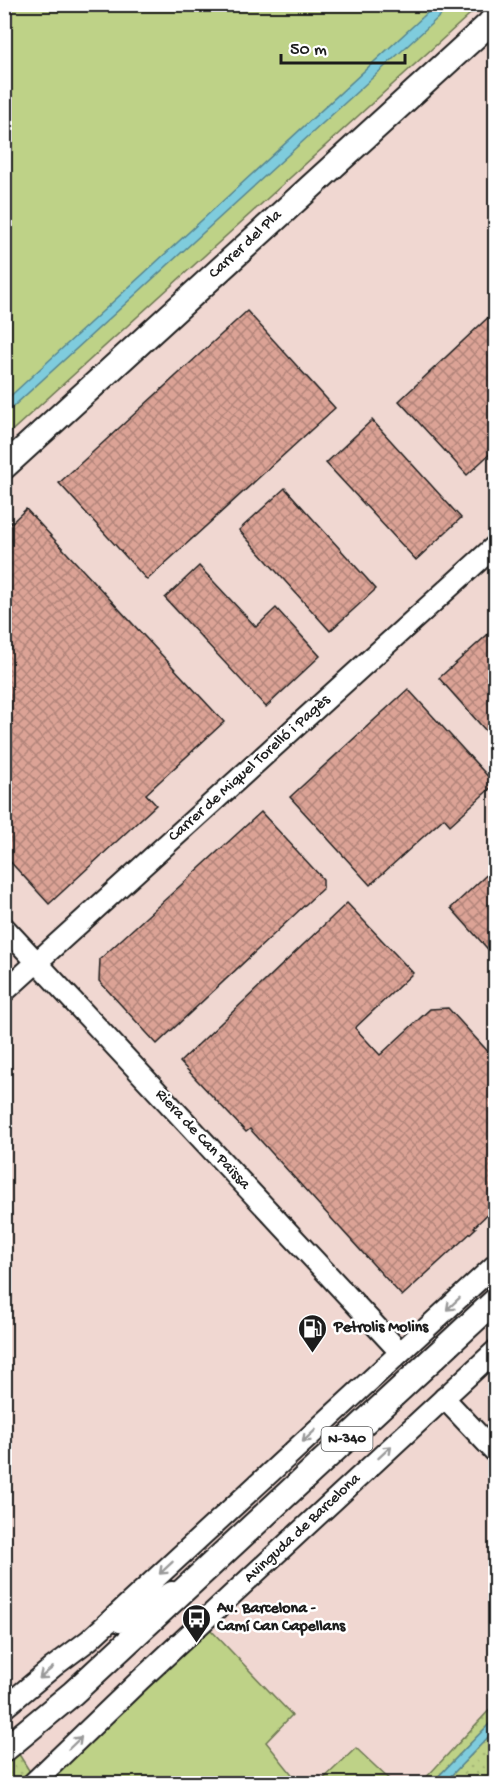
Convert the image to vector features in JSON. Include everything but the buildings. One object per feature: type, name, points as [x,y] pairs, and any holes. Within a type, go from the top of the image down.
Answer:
[{"type":"main road","name":"Carrer del Pla","points":[[4,467],[493,20]]},
{"type":"main road","name":"N-340","points":[[4,1750],[73,1693],[495,1300]]},
{"type":"street","name":"Carrer de Miquel Torelló i Pagès","points":[[4,992],[495,545]]},
{"type":"street","name":"Riera de Can Païssa","points":[[4,927],[400,1352]]},
{"type":"street","points":[[89,1640],[495,1264]]},
{"type":"street","name":"Avinguda de Barcelona","points":[[32,1784],[140,1680],[495,1350]]},
{"type":"street","points":[[444,1398],[495,1453]]},
{"type":"street","points":[[4,1708],[52,1667],[89,1640],[198,1577]]},
{"type":"shaded area","points":[[480,5],[495,5],[495,1704],[420,1783],[393,1783],[356,1748],[319,1783],[299,1783],[266,1742],[292,1716],[209,1628],[47,1783],[37,1783],[5,1732],[5,437]]},
{"type":"green space","points":[[5,5],[480,5],[5,437]]},
{"type":"green space","points":[[209,1628],[292,1715],[266,1742],[299,1783],[47,1784]]},
{"type":"green space","points":[[495,1704],[495,1718],[432,1783],[420,1784]]},
{"type":"green space","points":[[495,1730],[495,1783],[444,1783]]},
{"type":"green space","points":[[5,1732],[37,1783],[5,1783]]},
{"type":"green space","points":[[356,1748],[393,1783],[319,1783]]},
{"type":"water","points":[[437,4],[452,5],[5,414],[5,401]]},
{"type":"water","points":[[495,1718],[495,1730],[444,1783],[432,1783]]},
{"type":"place","name":"Petrolis Molins","points":[[313,1354]]},
{"type":"place","name":"Av. Barcelona - Camí Can Capellans","points":[[196,1644]]}]
